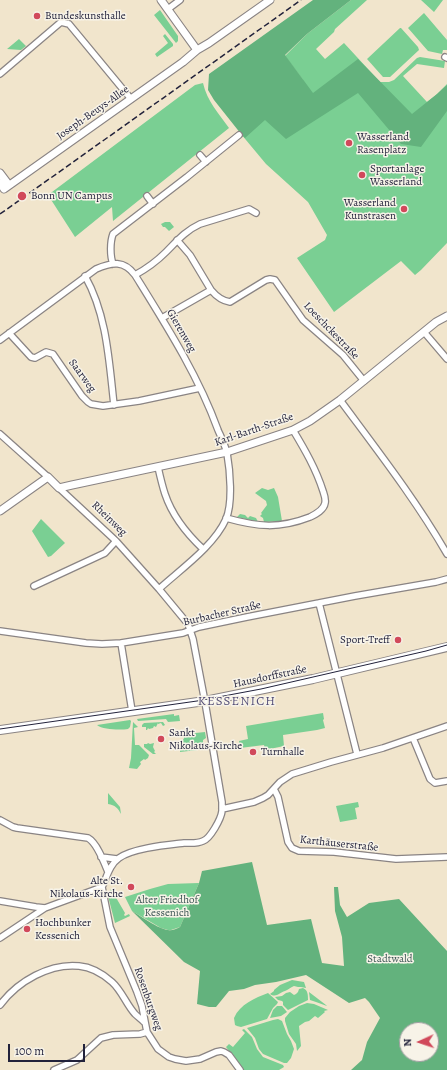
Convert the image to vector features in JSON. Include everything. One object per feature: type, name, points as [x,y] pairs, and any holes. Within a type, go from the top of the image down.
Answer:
[{"type":"main road","name":"Hausdorffstraße","points":[[0,730],[205,701],[337,673],[447,647]]},
{"type":"street","points":[[161,0],[197,50]]},
{"type":"street","points":[[168,9],[180,0]]},
{"type":"street","name":"Joseph-Beuys-Allee","points":[[3,187],[131,99],[197,50],[270,0]]},
{"type":"street","points":[[0,74],[61,22],[69,24],[131,99]]},
{"type":"street","points":[[0,340],[85,276],[105,265],[113,264],[111,260],[111,245],[113,234],[239,135]]},
{"type":"street","points":[[200,155],[206,162]]},
{"type":"street","points":[[0,173],[3,187]]},
{"type":"street","points":[[147,196],[153,204]]},
{"type":"street","points":[[135,275],[159,259],[177,240],[200,224],[249,209],[256,213]]},
{"type":"street","points":[[162,318],[211,290],[190,255],[177,240]]},
{"type":"street","name":"Gierenweg","points":[[113,264],[124,265],[135,275],[188,363],[214,417],[227,452],[230,492],[226,518]]},
{"type":"street","points":[[85,276],[97,304],[103,324],[114,405]]},
{"type":"street","name":"Loeschckestraße","points":[[211,290],[218,296],[230,302],[266,280],[275,280],[304,320],[343,355],[364,381]]},
{"type":"street","name":"Karl-Barth-Straße","points":[[59,488],[227,452],[293,430],[310,421],[340,400],[436,322],[447,316]]},
{"type":"street","points":[[424,332],[447,359]]},
{"type":"street","name":"Saarweg","points":[[9,333],[31,357],[35,358],[46,352],[53,354],[82,396],[88,402],[98,406],[114,405],[160,397],[200,388]]},
{"type":"street","points":[[340,400],[434,530],[447,554]]},
{"type":"street","points":[[159,589],[211,541],[226,518],[255,525],[282,525],[313,516],[323,508],[325,502],[318,475],[293,430]]},
{"type":"street","name":"Rheinweg","points":[[0,434],[116,541],[159,589],[188,624],[191,630]]},
{"type":"street","points":[[158,467],[165,494],[172,509],[186,531],[203,549]]},
{"type":"street","points":[[0,511],[48,477]]},
{"type":"street","points":[[34,586],[105,553],[116,541]]},
{"type":"street","name":"Burbacher Straße","points":[[0,631],[86,644],[122,643],[176,635],[199,627],[319,603],[447,580]]},
{"type":"street","points":[[319,603],[357,754]]},
{"type":"street","points":[[0,938],[45,908],[102,886],[108,872],[117,859],[126,854],[174,844],[202,842],[206,840],[220,818],[222,809],[205,701],[191,630]]},
{"type":"street","points":[[122,643],[132,711]]},
{"type":"street","points":[[222,809],[259,800],[268,795],[280,782],[292,774],[357,754],[383,748],[447,726]]},
{"type":"street","points":[[413,738],[432,782],[447,781]]},
{"type":"street","name":"Karthäuserstraße","points":[[274,789],[278,797],[288,842],[295,850],[334,852],[396,860],[447,857]]},
{"type":"street","points":[[0,827],[0,820],[17,828],[88,838],[101,857],[108,872]]},
{"type":"street","points":[[101,857],[117,859]]},
{"type":"street","name":"Rosenburgweg","points":[[102,886],[110,927],[142,1006],[147,1032],[158,1050],[169,1057],[182,1060],[196,1060],[221,1051],[229,1055],[240,1070]]},
{"type":"street","points":[[0,901],[45,908]]},
{"type":"street","points":[[0,1005],[17,987],[34,977],[56,967],[80,966],[103,975],[113,982],[135,1013],[144,1022]]},
{"type":"street","points":[[54,1070],[77,1060],[101,1038],[113,1035],[140,1034],[147,1032]]},
{"type":"green space","points":[[313,0],[351,0],[307,34],[285,55],[313,93],[358,59],[412,114],[447,85],[447,111],[421,147],[401,144],[358,93],[286,139],[265,120],[245,138],[214,100],[208,90],[209,74]]},
{"type":"green space","name":"Sportanlage Wasserland","points":[[351,0],[367,0],[335,29],[334,32],[316,49],[325,59],[344,43],[380,82],[389,82],[394,80],[417,58],[420,57],[445,61],[444,68],[417,64],[403,76],[427,102],[447,84],[447,243],[415,275],[401,261],[334,312],[297,258],[325,240],[327,235],[308,202],[266,164],[241,134],[303,80],[285,56],[307,34]]},
{"type":"green space","points":[[421,0],[443,0],[434,12]]},
{"type":"green space","points":[[160,10],[178,36],[178,41],[176,43],[154,15]]},
{"type":"green space","points":[[424,13],[447,40],[447,50],[443,50],[442,54],[428,51],[408,28]]},
{"type":"green space","points":[[400,28],[418,47],[419,50],[390,77],[383,77],[367,59]]},
{"type":"green space","points":[[165,34],[173,46],[157,57],[155,54],[168,43],[163,36]]},
{"type":"green space","points":[[19,39],[26,46],[21,50],[7,49]]},
{"type":"green space","points":[[203,83],[207,96],[229,128],[113,221],[112,207],[75,237],[48,195],[195,85]]},
{"type":"green space","points":[[170,222],[174,227],[169,231],[161,224]]},
{"type":"green space","points":[[262,488],[268,490],[274,488],[278,497],[282,521],[264,522],[263,518],[260,516],[267,505],[266,501],[255,493]]},
{"type":"green space","points":[[240,514],[245,515],[248,518],[250,516],[256,518],[258,522],[237,517]]},
{"type":"green space","points":[[41,519],[65,543],[48,557],[32,531]]},
{"type":"green space","points":[[323,713],[325,728],[283,735],[284,746],[265,750],[264,745],[240,748],[239,741],[248,739],[246,726]]},
{"type":"green space","points":[[174,714],[174,716],[179,715],[180,721],[168,722],[166,719],[138,721],[137,719]]},
{"type":"green space","points":[[130,720],[130,727],[128,729],[108,729],[97,725]]},
{"type":"green space","points":[[133,722],[138,727],[134,728],[135,745],[139,745],[149,755],[148,758],[140,762],[141,764],[137,769],[129,768]]},
{"type":"green space","points":[[163,722],[165,725],[163,726],[161,723],[158,723],[156,727],[154,726],[153,728],[148,728],[147,730],[146,727],[142,727],[144,723]]},
{"type":"green space","points":[[205,732],[206,738],[203,740],[203,743],[208,745],[206,749],[180,752],[180,746],[186,734]]},
{"type":"green space","points":[[154,743],[153,747],[156,754],[153,754],[144,747],[144,744]]},
{"type":"green space","points":[[108,793],[120,807],[121,814],[116,807],[108,804]]},
{"type":"green space","points":[[358,802],[359,807],[355,808],[357,819],[340,822],[336,806]]},
{"type":"green space","name":"Stadtwald","points":[[252,862],[267,925],[311,919],[322,963],[344,966],[342,937],[335,911],[334,887],[338,887],[340,905],[347,917],[369,903],[399,899],[447,951],[447,1070],[351,1070],[362,1060],[367,1042],[380,1018],[365,998],[349,1003],[306,975],[229,991],[216,1007],[197,1004],[200,971],[184,962],[132,911],[164,929],[176,929],[180,927],[199,883],[202,871]]},
{"type":"green space","name":"Alter Friedhof Kessenich","points":[[199,883],[180,927],[171,930],[161,928],[132,911],[125,897],[168,884]]},
{"type":"green space","points":[[111,889],[125,913],[124,915],[129,914],[130,916],[115,923],[108,896]]},
{"type":"green space","points":[[292,980],[304,982],[306,988],[294,986],[276,995],[270,994],[280,985]]},
{"type":"green space","points":[[303,988],[307,991],[308,1000],[288,1010],[283,1005],[282,1001],[275,997],[282,996],[290,992],[294,995],[299,989]]},
{"type":"green space","points":[[309,992],[326,1005],[327,1006],[310,1000]]},
{"type":"green space","points":[[268,993],[278,1002],[267,1019],[241,1027],[235,1025],[234,1018],[244,1005],[253,999]]},
{"type":"green space","points":[[307,1003],[314,1004],[328,1010],[324,1011],[325,1012],[318,1018],[315,1016],[299,1026],[301,1046],[297,1051],[296,1044],[289,1034],[285,1018],[290,1012]]},
{"type":"green space","points":[[277,1006],[282,1006],[287,1012],[281,1016],[270,1018],[273,1010]]},
{"type":"green space","points":[[278,1019],[282,1021],[294,1049],[291,1058],[287,1063],[263,1054],[259,1049],[255,1038],[247,1028]]},
{"type":"green space","points":[[244,1029],[252,1037],[257,1049],[263,1057],[283,1065],[284,1067],[279,1070],[244,1070],[226,1047],[229,1044],[233,1047],[245,1033],[242,1030]]},
{"type":"tram line","points":[[0,729],[197,701],[261,689],[447,645]]},
{"type":"railway","points":[[0,214],[301,0]]},
{"type":"place","name":"Bundeskunsthalle","points":[[37,16]]},
{"type":"place","name":"Wasserland Rasenplatz","points":[[349,143]]},
{"type":"place","name":"Sportanlage Wasserland","points":[[362,175]]},
{"type":"place","name":"Bonn UN Campus","points":[[22,196]]},
{"type":"place","name":"Wasserland Kunstrasen","points":[[404,209]]},
{"type":"place","name":"Sport-Treff","points":[[398,640]]},
{"type":"place","name":"Sankt Nikolaus-Kirche","points":[[161,739]]},
{"type":"place","name":"Turnhalle","points":[[253,752]]},
{"type":"place","name":"Alte St. Nikolaus-Kirche","points":[[131,887]]},
{"type":"place","name":"Hochbunker Kessenich","points":[[27,929]]},
{"type":"district","name":"KESSENICH","points":[[237,702]]}]
